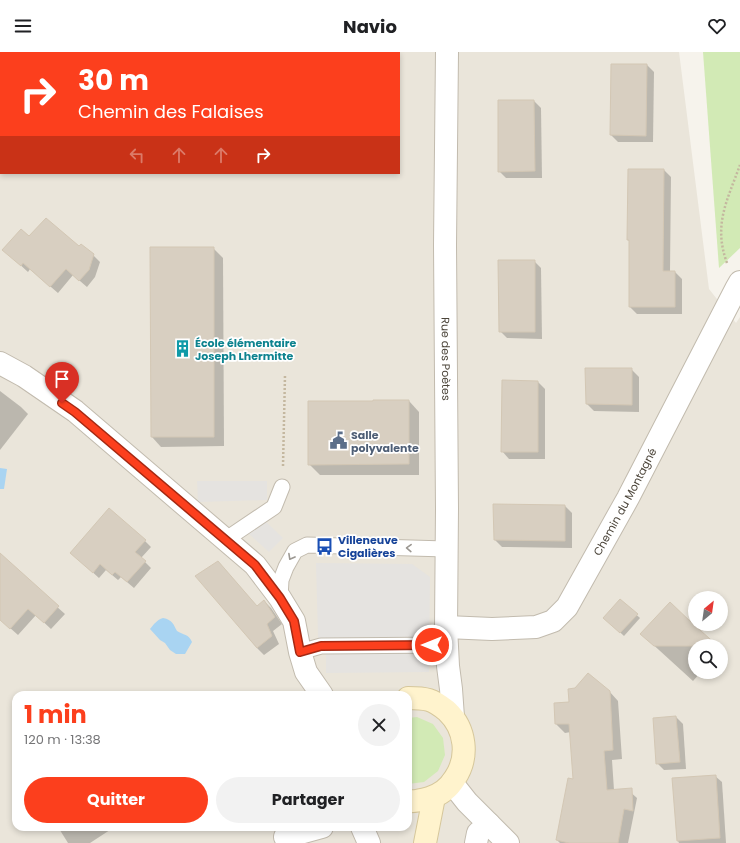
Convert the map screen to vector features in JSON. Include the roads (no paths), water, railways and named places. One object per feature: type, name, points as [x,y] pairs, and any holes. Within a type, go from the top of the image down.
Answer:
[{"type":"street","name":"Rue des Poètes","points":[[447,52],[445,245],[446,550],[448,666],[453,717]]},
{"type":"street","name":"Chemin du Montagné","points":[[447,636],[492,629],[536,627],[553,621],[567,607],[628,498],[738,285]]},
{"type":"street","points":[[0,363],[24,376],[75,412],[255,565],[280,598],[294,621],[300,652],[306,672],[319,691]]},
{"type":"street","points":[[430,700],[448,666]]},
{"type":"street","points":[[412,698],[430,700],[443,707],[453,717],[460,729],[464,743],[464,757],[460,771],[452,783],[444,791],[434,797],[412,801]]},
{"type":"street","points":[[452,783],[467,802],[508,843]]},
{"type":"street","points":[[425,843],[434,797]]},
{"type":"street","points":[[412,811],[422,843]]},
{"type":"street","points":[[476,843],[478,833],[489,824]]},
{"type":"street","points":[[286,836],[306,831]]},
{"type":"street","points":[[364,831],[369,843]]},
{"type":"lane","points":[[226,540],[274,507],[282,487]]},
{"type":"lane","points":[[280,598],[281,580],[286,567],[295,550],[307,545],[446,550]]},
{"type":"lane","points":[[300,652],[321,646],[447,636]]},
{"type":"water","points":[[0,468],[7,469],[4,489],[0,489]]},
{"type":"water","points":[[163,618],[171,621],[177,631],[191,639],[192,642],[185,654],[176,654],[170,650],[165,643],[160,640],[150,629],[157,621]]},
{"type":"place","name":"École élémentaire Joseph Lhermitte","points":[[182,349]]},
{"type":"place","name":"Salle polyvalente","points":[[338,441]]},
{"type":"place","name":"Villeneuve Cigalières","points":[[325,546]]}]
